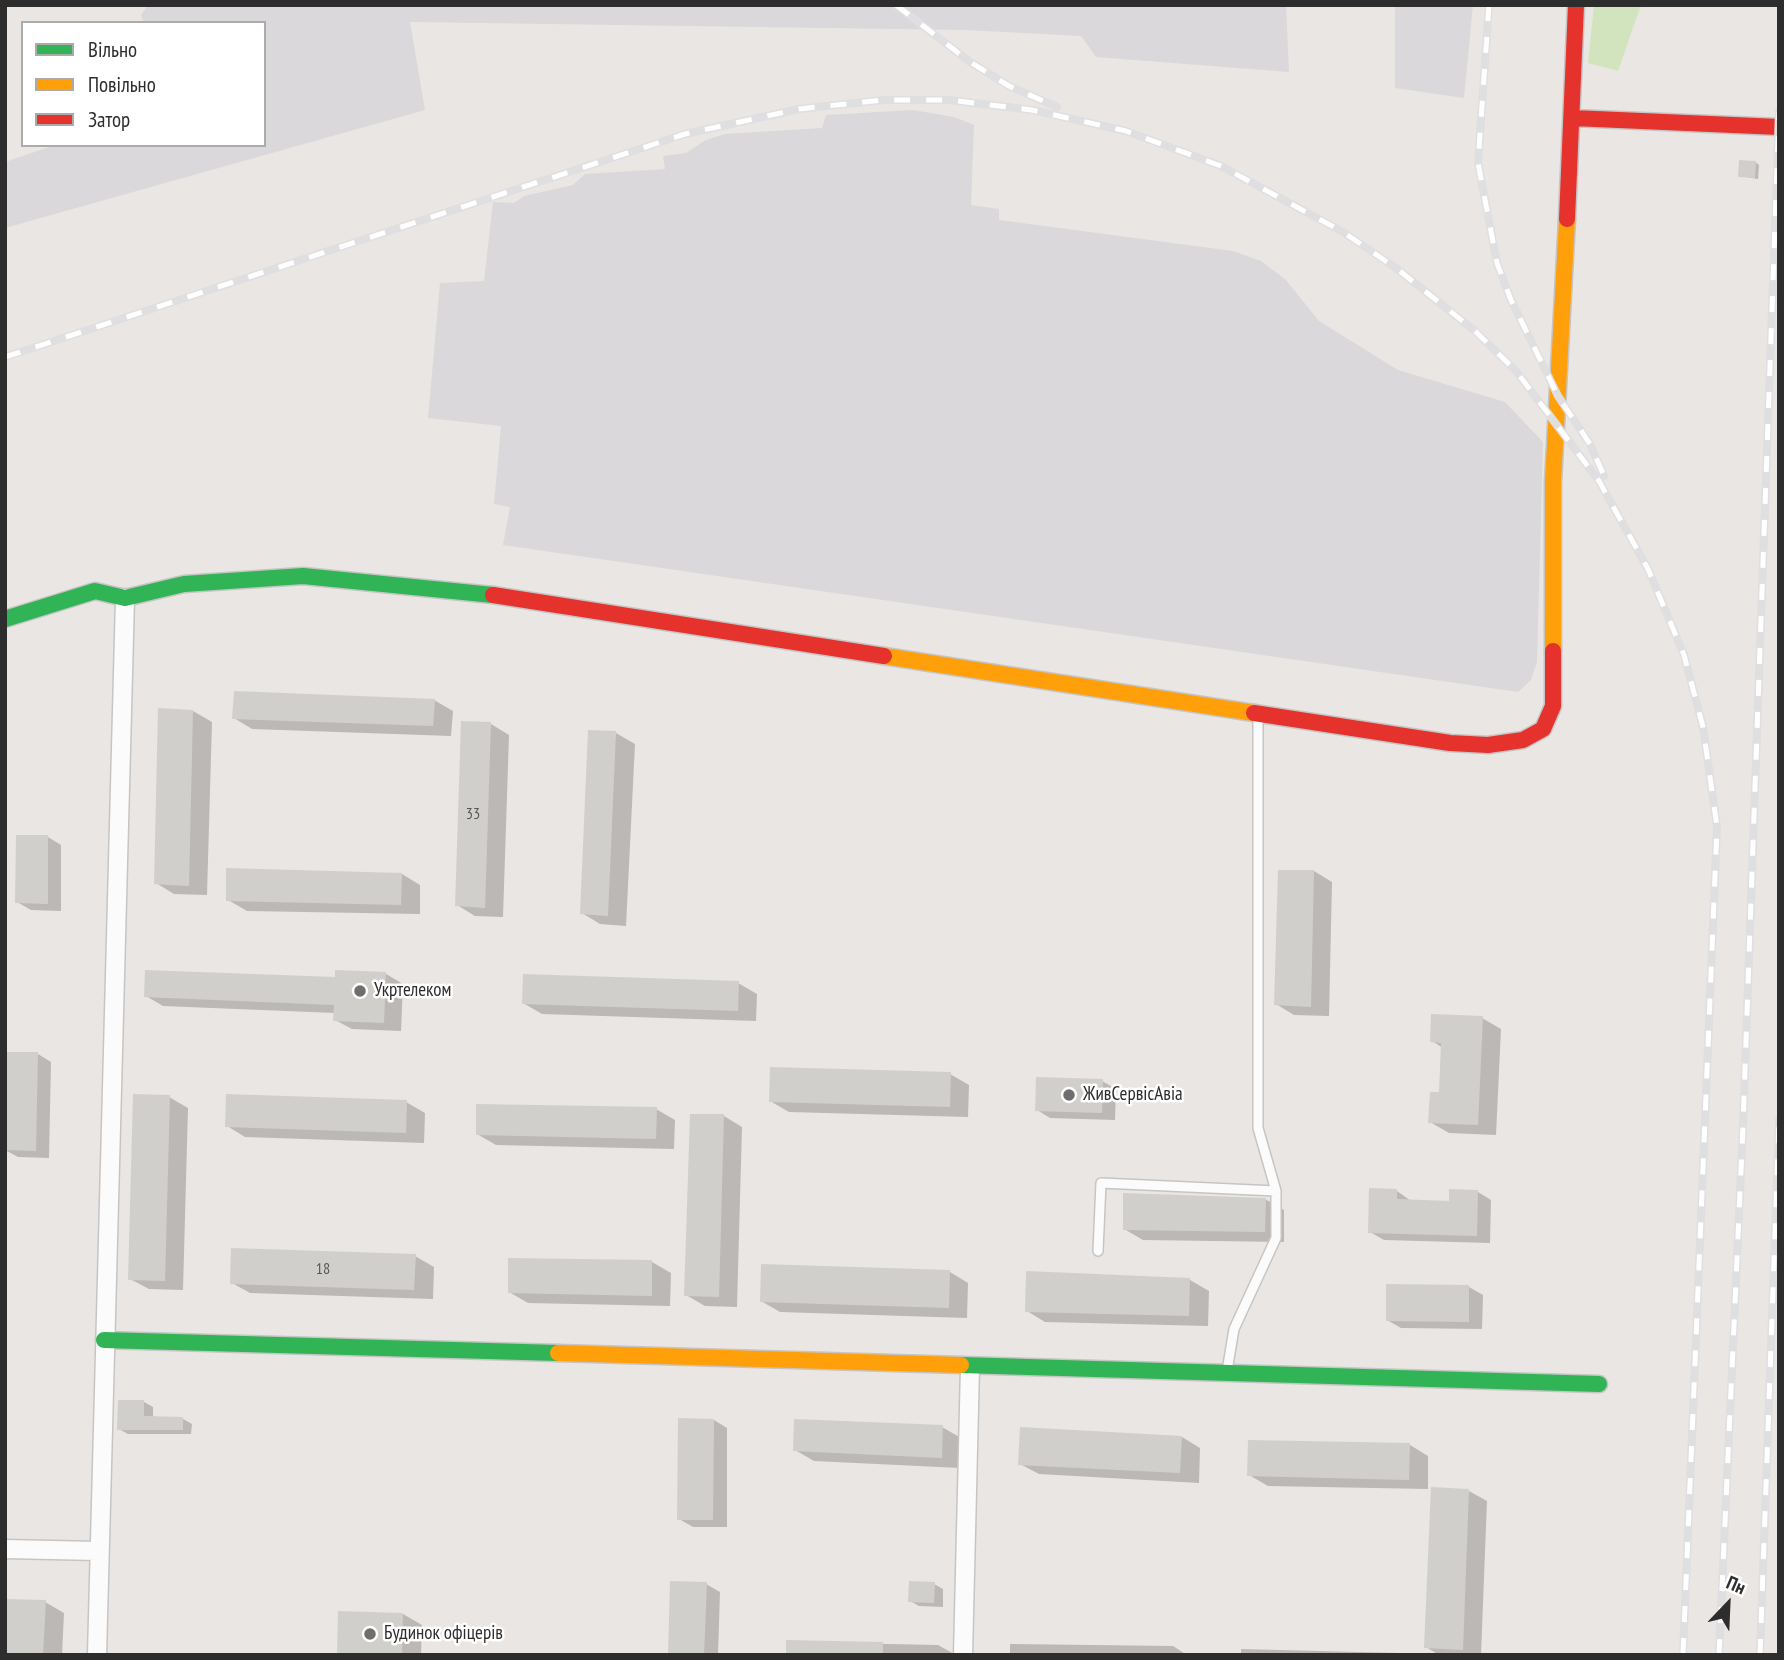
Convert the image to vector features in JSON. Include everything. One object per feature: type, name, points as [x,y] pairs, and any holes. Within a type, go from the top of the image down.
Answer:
[{"type":"street","points":[[5,619],[95,591],[125,598],[184,583],[303,576],[499,596],[1463,744],[1488,745],[1522,740],[1543,729],[1553,706],[1553,482],[1573,117],[1576,5]]},
{"type":"street","points":[[1573,117],[1779,127]]},
{"type":"street","points":[[97,1655],[125,598]]},
{"type":"street","points":[[104,1340],[1598,1384]]},
{"type":"street","points":[[963,1655],[970,1367]]},
{"type":"street","points":[[5,1549],[98,1550]]},
{"type":"lane","points":[[1227,1373],[1234,1329],[1276,1238],[1276,1191],[1258,1128],[1258,714]]},
{"type":"lane","points":[[1098,1251],[1101,1182],[1276,1191]]},
{"type":"shaded area","points":[[148,5],[1286,5],[1289,72],[1096,57],[1081,36],[966,30],[410,22],[425,110],[5,228],[5,162],[49,147],[266,147],[266,21],[143,21],[141,15]]},
{"type":"shaded area","points":[[1395,5],[1473,5],[1464,98],[1395,88]]},
{"type":"shaded area","points":[[913,110],[954,117],[974,125],[971,205],[999,209],[999,220],[1233,251],[1261,261],[1285,279],[1319,321],[1398,370],[1505,402],[1543,442],[1537,662],[1531,680],[1518,692],[503,545],[510,507],[494,504],[501,426],[428,418],[440,283],[484,281],[493,202],[514,203],[524,196],[573,185],[585,174],[665,169],[663,156],[686,153],[706,140],[725,134],[822,128],[826,115]]},
{"type":"green space","points":[[1594,5],[1641,5],[1618,71],[1588,63]]},
{"type":"building","points":[[1739,160],[1756,161],[1755,178],[1738,177]]},
{"type":"building","points":[[234,691],[435,699],[433,726],[232,719]]},
{"type":"building","points":[[158,708],[193,710],[189,886],[154,884]]},
{"type":"building","points":[[461,721],[491,722],[485,908],[455,906]]},
{"type":"building","points":[[588,730],[616,731],[608,916],[580,914]]},
{"type":"building","points":[[16,835],[48,835],[48,904],[15,903]]},
{"type":"building","points":[[226,868],[402,873],[401,905],[226,901]]},
{"type":"building","points":[[1278,870],[1314,870],[1311,1007],[1274,1005]]},
{"type":"building","points":[[145,970],[335,977],[335,970],[386,972],[384,1023],[333,1021],[334,1005],[144,997]]},
{"type":"building","points":[[523,974],[739,981],[738,1011],[522,1004]]},
{"type":"building","points":[[1431,1014],[1483,1016],[1478,1125],[1428,1123],[1430,1092],[1439,1092],[1441,1043],[1430,1042]]},
{"type":"building","points":[[5,1052],[38,1052],[36,1151],[5,1150]]},
{"type":"building","points":[[770,1067],[951,1072],[950,1107],[769,1102]]},
{"type":"building","name":"ЖивСервісАвіа","points":[[1036,1077],[1103,1079],[1102,1113],[1035,1111]]},
{"type":"building","points":[[133,1094],[170,1095],[165,1281],[128,1280]]},
{"type":"building","points":[[226,1094],[407,1100],[406,1133],[225,1127]]},
{"type":"building","points":[[476,1104],[657,1107],[656,1139],[476,1135]]},
{"type":"building","points":[[690,1114],[724,1114],[719,1297],[684,1296]]},
{"type":"building","points":[[1369,1188],[1397,1189],[1397,1199],[1449,1201],[1449,1189],[1478,1190],[1477,1236],[1368,1233]]},
{"type":"building","points":[[1123,1193],[1266,1198],[1265,1232],[1123,1230]]},
{"type":"building","points":[[231,1248],[416,1254],[414,1290],[230,1284]]},
{"type":"building","points":[[508,1258],[652,1260],[652,1296],[508,1293]]},
{"type":"building","points":[[761,1264],[950,1270],[949,1308],[760,1302]]},
{"type":"building","points":[[1026,1271],[1190,1278],[1189,1316],[1025,1312]]},
{"type":"building","points":[[1386,1284],[1469,1285],[1469,1322],[1386,1321]]},
{"type":"building","points":[[118,1400],[144,1400],[144,1416],[183,1417],[183,1430],[117,1430]]},
{"type":"building","points":[[678,1418],[714,1419],[713,1520],[677,1520]]},
{"type":"building","points":[[794,1419],[943,1425],[942,1458],[793,1451]]},
{"type":"building","points":[[1020,1427],[1182,1436],[1180,1473],[1018,1465]]},
{"type":"building","points":[[1248,1440],[1410,1443],[1409,1480],[1247,1476]]},
{"type":"building","points":[[1431,1487],[1469,1489],[1463,1650],[1424,1648]]},
{"type":"building","points":[[670,1581],[707,1582],[704,1655],[668,1655]]},
{"type":"building","points":[[909,1581],[935,1582],[934,1603],[908,1602]]},
{"type":"building","points":[[5,1599],[46,1600],[43,1655],[7,1655]]},
{"type":"building","name":"Будинок офіцерів","points":[[338,1611],[403,1613],[402,1655],[337,1655]]},
{"type":"building","points":[[786,1640],[883,1642],[883,1655],[786,1655]]},
{"type":"railway","points":[[896,5],[970,62],[1009,86],[1057,107]]},
{"type":"railway","points":[[1489,5],[1478,163],[1497,263],[1511,300],[1558,396],[1590,444],[1604,476]]},
{"type":"railway","points":[[5,357],[685,134],[799,109],[883,100],[949,100],[1032,110],[1126,131],[1221,166],[1343,232],[1396,268],[1475,331],[1516,371],[1599,481],[1648,569],[1684,655],[1703,727],[1717,827],[1683,1655]]},
{"type":"railway","points":[[1719,1655],[1743,1126],[1779,112]]},
{"type":"railway","points":[[1760,1655],[1779,1120]]},
{"type":"traffic: fast","points":[[5,619],[95,591],[125,598],[184,584],[303,576],[493,595]]},
{"type":"traffic: fast","points":[[104,1340],[558,1353]]},
{"type":"traffic: fast","points":[[961,1365],[1599,1384]]},
{"type":"traffic: slow","points":[[1553,651],[1553,482],[1567,219]]},
{"type":"traffic: slow","points":[[884,656],[1254,713]]},
{"type":"traffic: slow","points":[[558,1353],[961,1365]]},
{"type":"traffic: jam","points":[[1567,219],[1576,5]]},
{"type":"traffic: jam","points":[[1573,118],[1779,127]]},
{"type":"traffic: jam","points":[[493,595],[884,656]]},
{"type":"traffic: jam","points":[[1254,713],[1450,743],[1488,745],[1523,740],[1543,729],[1553,706],[1553,651]]},
{"type":"place","name":"Укртелеком","points":[[360,991]]},
{"type":"place","name":"ЖивСервісАвіа","points":[[1069,1095]]},
{"type":"place","name":"Будинок офіцерів","points":[[370,1634]]}]
